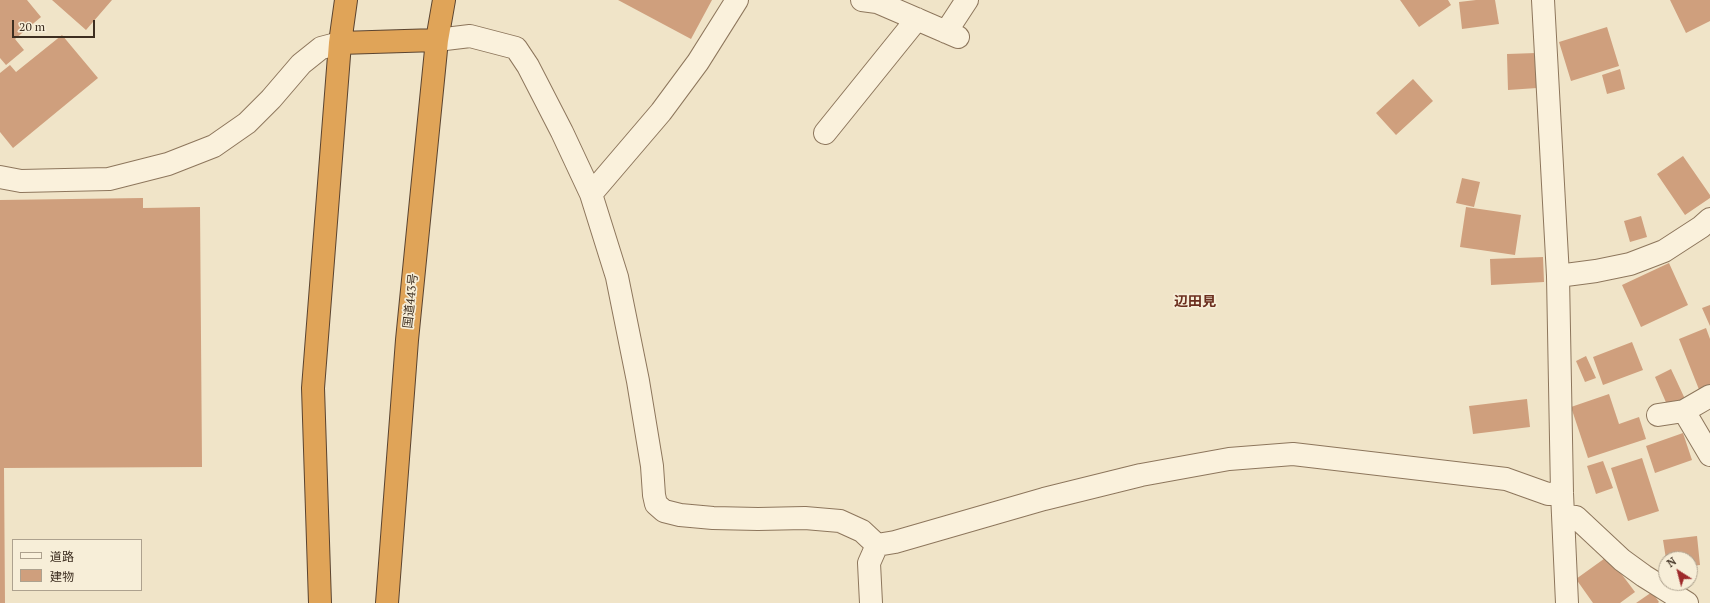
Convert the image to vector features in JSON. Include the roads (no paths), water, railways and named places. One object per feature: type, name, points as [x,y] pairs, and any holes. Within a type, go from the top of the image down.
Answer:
[{"type":"highway","points":[[320,603],[313,388],[340,43],[346,0]]},
{"type":"highway","name":"国道443号","points":[[387,603],[407,340],[437,40],[444,0]]},
{"type":"highway","points":[[340,43],[437,40]]},
{"type":"street","points":[[591,194],[661,112],[698,62],[737,0]]},
{"type":"street","points":[[862,0],[877,2],[952,34],[967,0]]},
{"type":"street","points":[[1543,0],[1558,276],[1562,493],[1567,603]]},
{"type":"street","points":[[825,133],[917,19]]},
{"type":"street","points":[[437,40],[470,36],[516,48],[528,66],[591,194],[616,277],[635,366],[652,466],[656,504],[664,511],[680,515],[707,518],[758,520],[805,518],[840,521],[862,531],[877,544],[895,542],[1044,499],[1141,475],[1229,459],[1286,454],[1506,480],[1548,494],[1562,493]]},
{"type":"street","points":[[0,177],[21,181],[109,179],[175,162],[214,146],[247,123],[271,99],[301,64],[321,48],[340,43]]},
{"type":"street","points":[[1558,276],[1596,271],[1630,264],[1664,251],[1701,227],[1710,219]]},
{"type":"street","points":[[1658,415],[1684,412],[1710,396]]},
{"type":"street","points":[[1684,412],[1710,455]]},
{"type":"street","points":[[1564,516],[1576,517],[1622,560],[1644,576],[1687,603]]},
{"type":"street","points":[[872,603],[869,563],[877,544]]},
{"type":"district","name":"辺田見","points":[[1195,302]]}]
